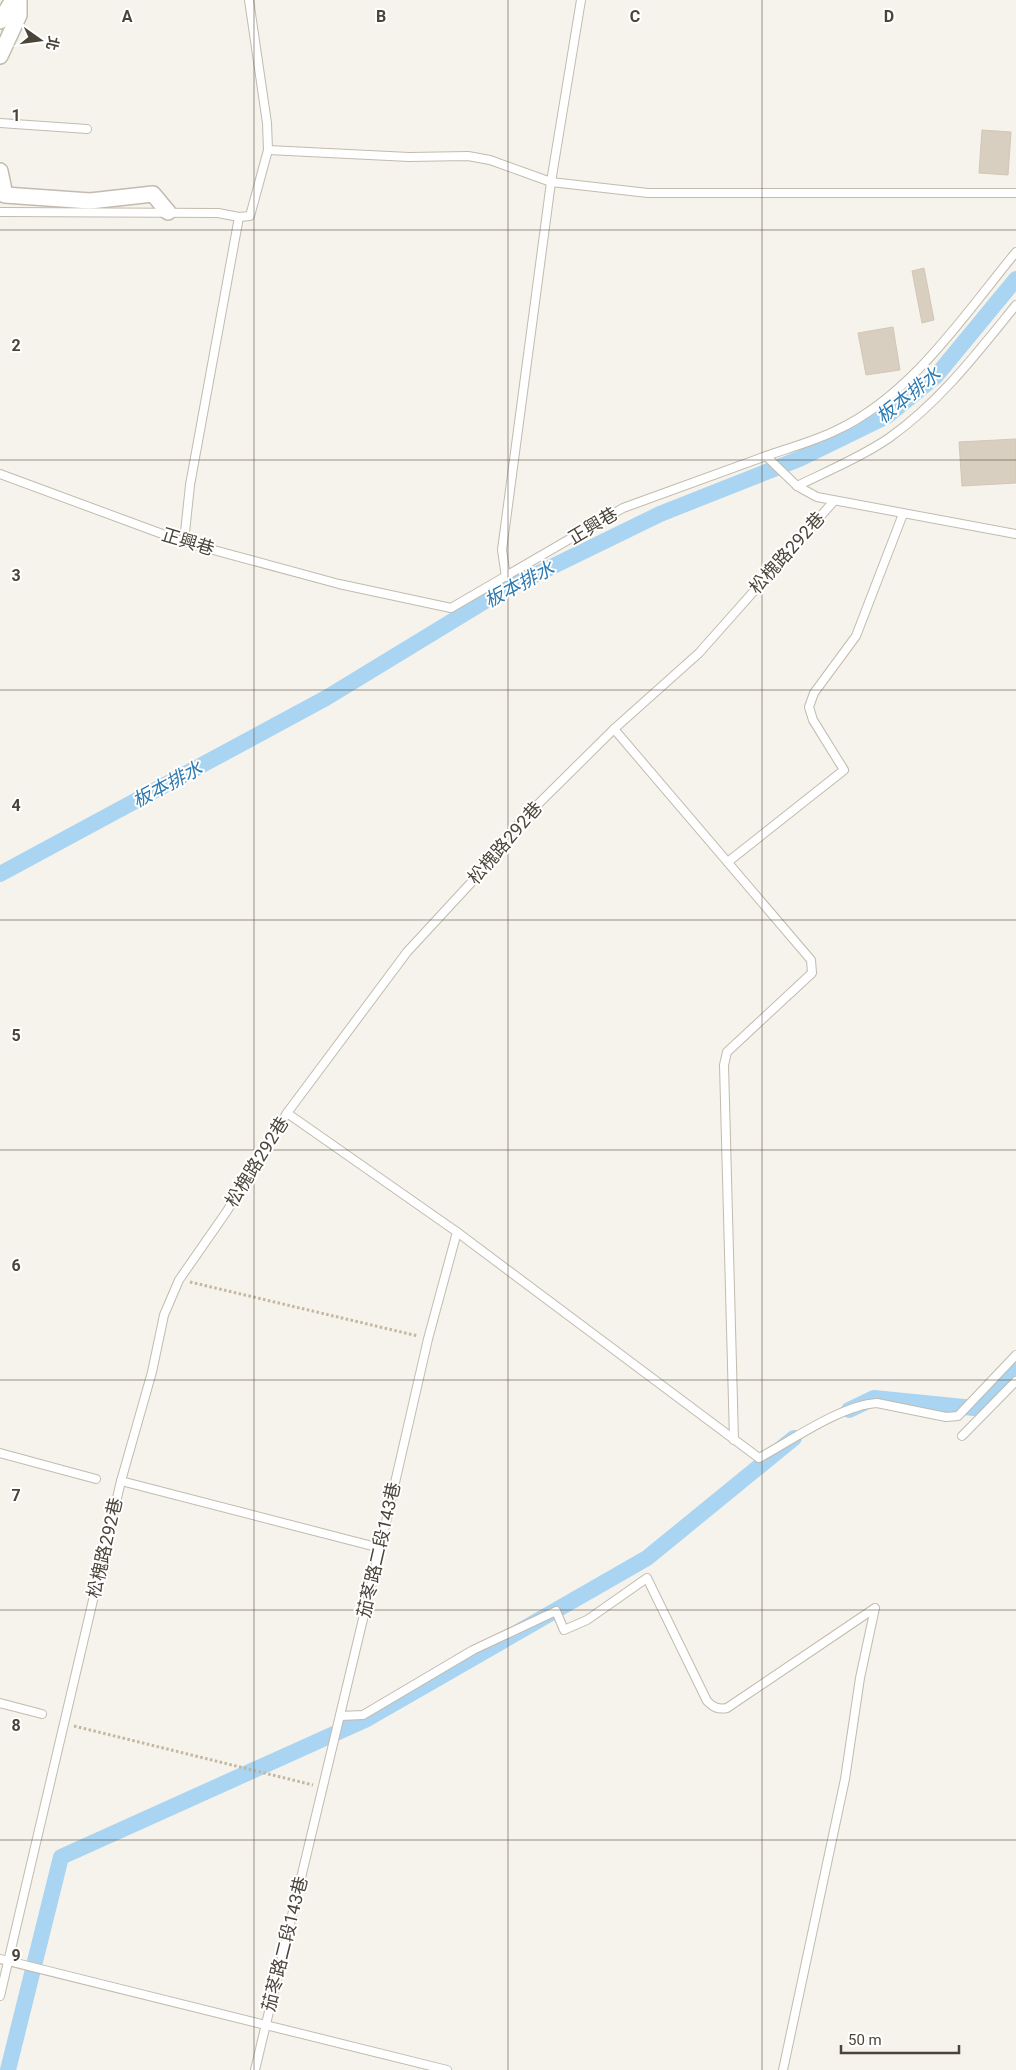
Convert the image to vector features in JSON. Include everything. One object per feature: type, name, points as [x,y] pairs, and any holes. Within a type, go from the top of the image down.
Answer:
[{"type":"street","points":[[0,21],[13,0]]},
{"type":"street","points":[[0,56],[19,15],[19,0]]},
{"type":"street","points":[[0,171],[5,195],[90,201],[153,194],[168,212]]},
{"type":"lane","points":[[0,212],[168,212],[218,213],[239,217],[250,216],[268,150],[267,123],[249,0]]},
{"type":"lane","points":[[506,578],[502,550],[551,182],[581,0]]},
{"type":"lane","points":[[0,123],[87,129]]},
{"type":"lane","points":[[268,150],[409,157],[468,156],[490,160],[551,182],[648,194],[1016,193]]},
{"type":"lane","points":[[184,542],[190,485],[239,217]]},
{"type":"lane","name":"正興巷","points":[[0,474],[184,542],[339,584],[451,608],[506,578],[623,508],[769,459],[836,431],[887,398],[922,366],[1016,252]]},
{"type":"lane","points":[[797,486],[873,448],[921,413],[962,371],[1016,305]]},
{"type":"lane","points":[[769,459],[797,486],[817,497],[1016,534]]},
{"type":"lane","name":"松槐路292巷","points":[[0,1996],[121,1481],[152,1372],[164,1315],[179,1280],[227,1211],[287,1113],[407,952],[492,860],[519,823],[614,729],[700,653],[834,501]]},
{"type":"lane","points":[[729,861],[844,770],[813,720],[809,706],[814,693],[856,636],[903,514]]},
{"type":"lane","points":[[614,729],[729,861],[811,960],[812,973],[727,1052],[724,1065],[734,1440]]},
{"type":"lane","points":[[287,1113],[457,1232],[759,1458],[850,1409],[868,1404],[877,1403],[946,1417],[958,1416],[1016,1355]]},
{"type":"lane","name":"茄苳路二段143巷","points":[[255,2070],[428,1339],[457,1232]]},
{"type":"lane","points":[[962,1436],[1016,1381]]},
{"type":"lane","points":[[0,1453],[96,1479]]},
{"type":"lane","points":[[121,1481],[380,1548]]},
{"type":"lane","points":[[340,1716],[363,1715],[473,1650],[556,1611],[564,1630],[587,1620],[647,1578],[707,1701],[712,1706],[722,1709],[874,1608],[860,1678],[844,1779],[783,2070]]},
{"type":"lane","points":[[0,1703],[42,1714]]},
{"type":"lane","points":[[0,1959],[447,2070]]},
{"type":"path","points":[[179,1280],[428,1339]]},
{"type":"path","points":[[63,1723],[323,1788]]},
{"type":"building","points":[[982,130],[1011,132],[1008,175],[979,173]]},
{"type":"building","points":[[924,268],[934,320],[922,323],[912,271]]},
{"type":"building","points":[[893,327],[900,370],[866,375],[858,333]]},
{"type":"building","points":[[1016,439],[1016,483],[962,486],[959,442]]},
{"type":"waterway","name":"板本排水","points":[[0,874],[326,698],[500,592],[660,514],[799,459],[887,416],[936,376],[1016,279]]},
{"type":"waterway","points":[[849,1410],[874,1398],[974,1408],[1016,1367]]},
{"type":"waterway","points":[[8,2070],[61,1857],[365,1720],[647,1558],[794,1438]]}]
